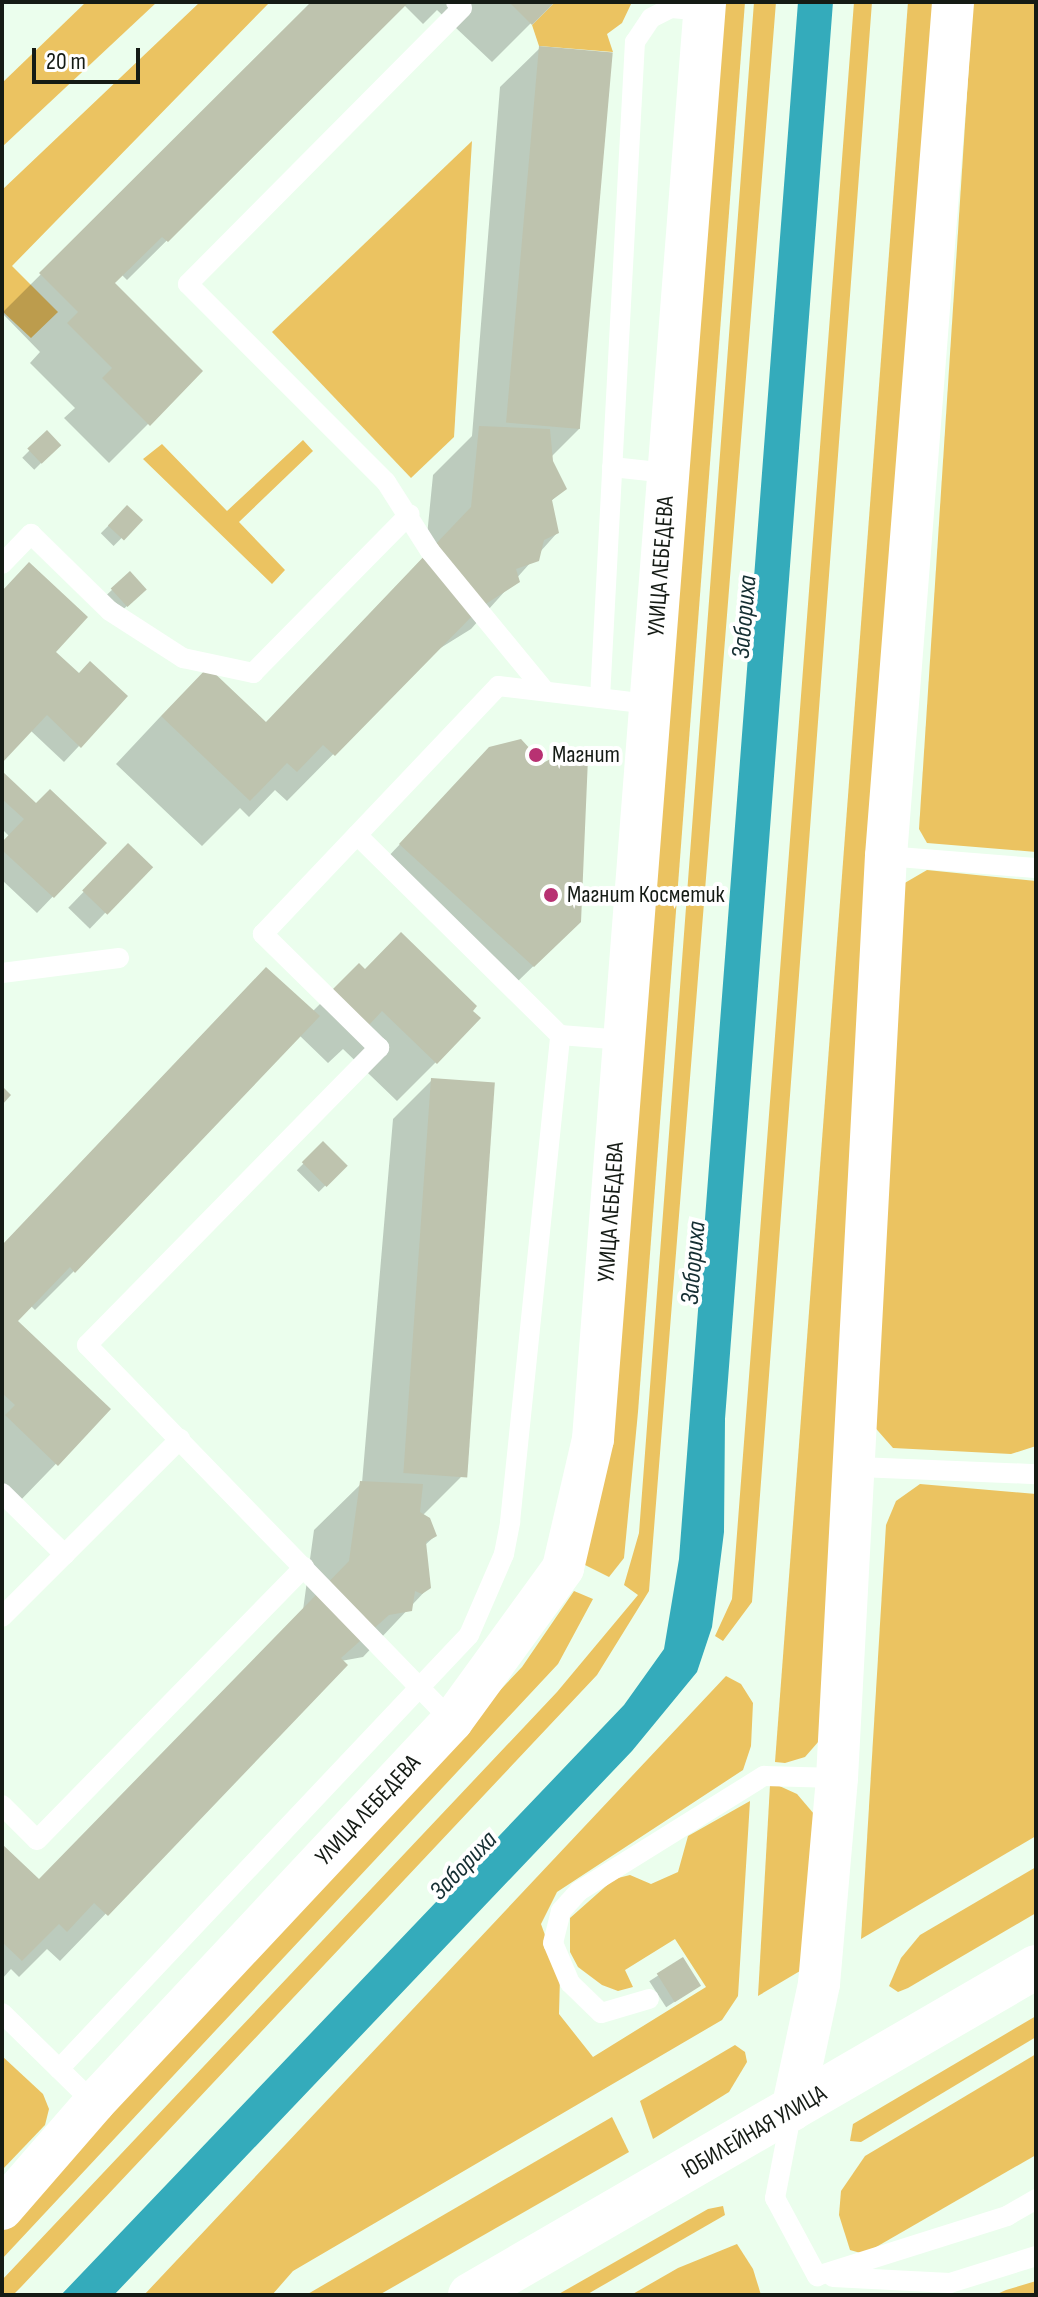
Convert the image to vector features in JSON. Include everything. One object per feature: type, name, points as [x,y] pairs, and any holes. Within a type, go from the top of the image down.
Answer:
[{"type":"main road","name":"ЮБИЛЕЙНАЯ УЛИЦА","points":[[470,2295],[1036,1967]]},
{"type":"street","points":[[792,2110],[819,1984],[837,1778],[858,1467],[886,856],[953,2]]},
{"type":"street","name":"УЛИЦА ЛЕБЕДЕВА","points":[[2,2209],[94,2103],[452,1721],[563,1568],[593,1439],[704,7]]},
{"type":"lane","points":[[456,2],[462,8],[188,284],[386,482],[410,514],[430,551],[545,691]]},
{"type":"lane","points":[[600,698],[635,42],[651,18],[671,8],[704,7]]},
{"type":"lane","points":[[612,467],[668,473]]},
{"type":"lane","points":[[2,564],[31,534],[110,611],[183,658],[253,673],[410,514]]},
{"type":"lane","points":[[452,1721],[87,1345],[379,1048],[263,934],[498,686],[650,704]]},
{"type":"lane","points":[[357,835],[560,1035],[624,1040]]},
{"type":"lane","points":[[886,856],[1036,868]]},
{"type":"lane","points":[[2,973],[119,958]]},
{"type":"lane","points":[[59,2069],[469,1635],[504,1554],[560,1035]]},
{"type":"lane","points":[[2,1617],[180,1439]]},
{"type":"lane","points":[[858,1467],[1036,1474]]},
{"type":"lane","points":[[2,1493],[65,1555]]},
{"type":"lane","points":[[2,1805],[37,1840],[304,1567]]},
{"type":"lane","points":[[649,1999],[601,2013],[570,1983],[553,1943],[561,1911],[579,1891],[764,1776],[837,1778]]},
{"type":"lane","points":[[2,2013],[94,2103]]},
{"type":"lane","points":[[792,2110],[775,2198],[817,2276]]},
{"type":"lane","points":[[817,2276],[1007,2216],[1036,2199]]},
{"type":"lane","points":[[817,2276],[950,2283],[1036,2256]]},
{"type":"shaded area","points":[[86,2],[157,2],[2,147],[2,83]]},
{"type":"shaded area","points":[[200,2],[270,2],[12,266],[58,312],[31,338],[2,311],[2,190]]},
{"type":"shaded area","points":[[555,2],[632,2],[622,23],[607,34],[613,52],[539,46],[532,25]]},
{"type":"shaded area","points":[[724,2],[745,2],[638,1412],[624,1558],[609,1577],[583,1564]]},
{"type":"shaded area","points":[[754,2],[776,2],[649,1591],[597,1675],[21,2287],[13,2295],[2,2295],[2,2280],[557,1692],[638,1595],[624,1585],[639,1533]]},
{"type":"shaded area","points":[[854,2],[872,2],[752,1602],[723,1641],[715,1636],[732,1599]]},
{"type":"shaded area","points":[[908,2],[954,2],[819,1741],[805,1757],[785,1763],[775,1762]]},
{"type":"shaded area","points":[[973,2],[1036,2],[1036,852],[927,843],[919,829]]},
{"type":"shaded area","points":[[472,141],[454,437],[411,478],[272,332]]},
{"type":"shaded area","points":[[303,440],[313,451],[239,522],[285,570],[272,584],[143,459],[162,444],[227,511]]},
{"type":"shaded area","points":[[927,870],[1036,881],[1036,1446],[1011,1454],[893,1448],[871,1423],[903,884]]},
{"type":"shaded area","points":[[920,1484],[1036,1494],[1036,1836],[861,1939],[886,1525],[896,1501]]},
{"type":"shaded area","points":[[574,1591],[593,1599],[558,1664],[2,2259],[2,2217],[522,1667]]},
{"type":"shaded area","points":[[726,1676],[741,1684],[753,1703],[751,1746],[743,1770],[557,1892],[541,1924],[560,1977],[559,2014],[593,2057],[706,1987],[675,1939],[625,1970],[633,1987],[618,1991],[602,1985],[578,1967],[570,1952],[570,1918],[614,1879],[630,1875],[651,1884],[678,1872],[688,1836],[750,1801],[738,1996],[722,2020],[293,2271],[272,2295],[144,2295]]},
{"type":"shaded area","points":[[775,1784],[797,1794],[814,1814],[800,1971],[758,1996],[770,1785]]},
{"type":"shaded area","points":[[1036,1867],[1036,1913],[908,1988],[898,1992],[889,1986],[901,1958],[920,1935]]},
{"type":"shaded area","points":[[1036,2016],[1036,2037],[861,2142],[850,2141],[853,2124]]},
{"type":"shaded area","points":[[735,2045],[745,2052],[747,2062],[729,2092],[653,2139],[640,2101]]},
{"type":"shaded area","points":[[1036,2054],[1036,2155],[864,2254],[850,2250],[839,2215],[841,2191],[865,2156]]},
{"type":"shaded area","points":[[2,2056],[43,2094],[49,2109],[45,2125],[2,2170]]},
{"type":"shaded area","points":[[612,2117],[629,2152],[379,2295],[306,2295]]},
{"type":"shaded area","points":[[723,2206],[725,2215],[586,2295],[557,2295],[708,2209]]},
{"type":"shaded area","points":[[737,2244],[753,2269],[761,2295],[631,2295],[678,2268]]},
{"type":"shaded area","points":[[1036,2281],[1036,2295],[995,2295],[1006,2290]]},
{"type":"water","points":[[798,2],[833,2],[725,1419],[724,1532],[712,1627],[697,1672],[632,1751],[114,2295],[61,2295],[624,1705],[664,1649],[679,1559]]},
{"type":"building","points":[[311,2],[409,2],[168,242],[162,237],[115,283],[203,371],[150,426],[102,378],[112,368],[67,323],[78,312],[39,273]]},
{"type":"building","points":[[509,2],[555,2],[532,25]]},
{"type":"building","points":[[539,46],[613,52],[580,429],[506,423]]},
{"type":"building","points":[[479,426],[550,429],[553,461],[567,489],[552,500],[559,533],[544,540],[539,561],[516,569],[520,582],[481,607],[335,756],[323,745],[297,772],[287,763],[250,801],[161,716],[208,667],[266,722],[471,507]]},
{"type":"building","points":[[47,430],[61,445],[42,464],[27,448]]},
{"type":"building","points":[[127,505],[143,520],[124,540],[108,525]]},
{"type":"building","points":[[29,562],[88,617],[56,652],[79,673],[90,661],[128,696],[81,748],[47,715],[2,763],[2,591]]},
{"type":"building","points":[[130,571],[147,590],[127,607],[111,588]]},
{"type":"building","points":[[521,739],[543,763],[554,757],[588,758],[581,922],[534,967],[399,844],[489,747]]},
{"type":"building","points":[[2,771],[36,803],[50,789],[107,843],[54,898],[2,850],[2,842],[24,819],[2,799]]},
{"type":"building","points":[[128,843],[153,867],[107,915],[82,890]]},
{"type":"building","points":[[401,932],[477,1006],[473,1011],[481,1018],[437,1064],[382,1011],[369,1025],[332,990],[359,963],[365,969]]},
{"type":"building","points":[[266,967],[320,1016],[75,1273],[70,1267],[18,1321],[111,1409],[58,1466],[5,1415],[15,1405],[2,1393],[2,1245]]},
{"type":"building","points":[[431,1078],[495,1082],[467,1477],[403,1473]]},
{"type":"building","points":[[2,1086],[11,1095],[2,1105]]},
{"type":"building","points":[[323,1141],[348,1166],[327,1187],[302,1162]]},
{"type":"building","points":[[360,1481],[423,1484],[420,1512],[430,1518],[437,1536],[426,1542],[431,1588],[422,1594],[415,1591],[412,1611],[389,1615],[341,1658],[348,1665],[108,1916],[94,1903],[67,1932],[59,1924],[22,1961],[2,1942],[2,1844],[39,1879],[349,1561]]},
{"type":"building","points":[[683,1957],[701,1986],[675,2002],[657,1973]]},
{"type":"place","name":"Магнит","points":[[536,755]]},
{"type":"place","name":"Магнит Косметик","points":[[551,895]]},
{"type":"water label","name":"Забориха","points":[[745,617]]},
{"type":"water label","name":"Забориха","points":[[694,1263]]},
{"type":"water label","name":"Забориха","points":[[464,1866]]}]
